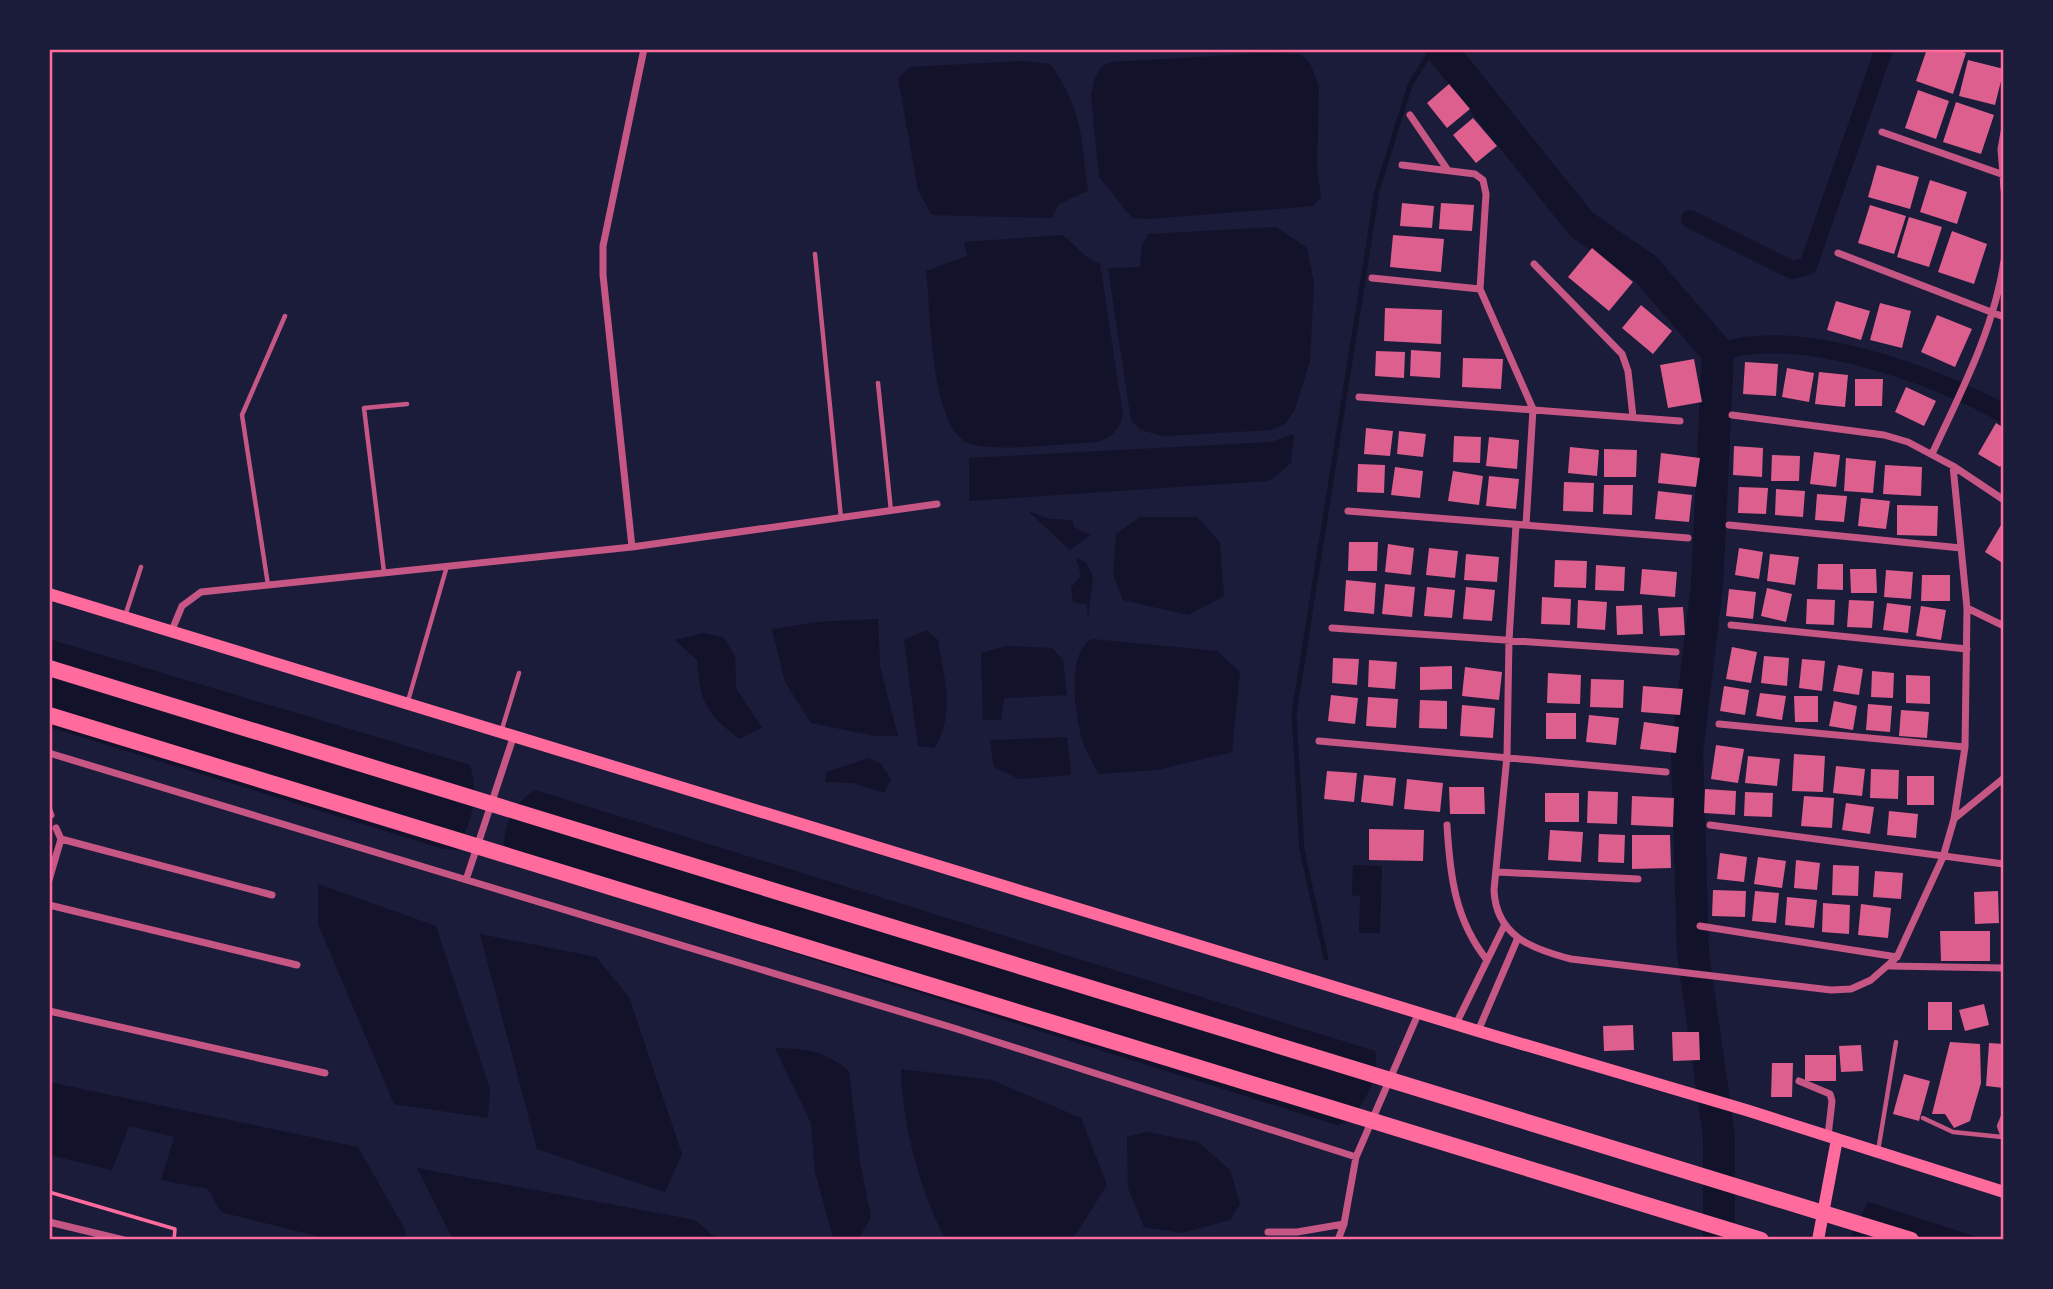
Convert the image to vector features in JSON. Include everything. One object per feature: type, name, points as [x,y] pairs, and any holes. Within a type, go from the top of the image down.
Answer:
[{"type":"highway","points":[[49,668],[1910,1240]]},
{"type":"highway","points":[[49,715],[1761,1240]]},
{"type":"main road","points":[[49,594],[1478,1031],[1746,1110],[2004,1192]]},
{"type":"main road","points":[[1818,1240],[1833,1138]]},
{"type":"street","points":[[632,547],[603,275],[603,246],[644,49]]},
{"type":"street","points":[[1410,115],[1447,169]]},
{"type":"street","points":[[1882,132],[2003,175]]},
{"type":"street","points":[[2004,132],[2004,189]]},
{"type":"street","points":[[1402,165],[1475,174],[1483,180],[1486,194],[1479,289],[1533,409],[1526,525]]},
{"type":"street","points":[[1838,253],[2004,317]]},
{"type":"street","points":[[1932,454],[1972,369],[1993,311],[2004,261]]},
{"type":"street","points":[[1534,264],[1622,354],[1628,371],[1633,417]]},
{"type":"street","points":[[1372,278],[1479,289]]},
{"type":"street","points":[[1359,397],[1680,421]]},
{"type":"street","points":[[1732,415],[1884,435],[1932,454],[2004,500]]},
{"type":"street","points":[[1516,525],[1509,640],[1507,756],[1494,902],[1504,926],[1517,940],[1571,959],[1789,987],[1851,989],[1871,980],[1890,966],[1897,957],[1943,857],[1954,819],[1965,747],[1967,608],[1953,466]]},
{"type":"street","points":[[172,630],[181,606],[201,592],[632,547],[937,504]]},
{"type":"street","points":[[1348,511],[1688,538]]},
{"type":"street","points":[[1729,525],[1961,548]]},
{"type":"street","points":[[1967,608],[2004,626]]},
{"type":"street","points":[[1731,625],[1967,649]]},
{"type":"street","points":[[1332,628],[1676,652]]},
{"type":"street","points":[[1718,724],[1965,747]]},
{"type":"street","points":[[466,880],[508,733]]},
{"type":"street","points":[[1319,741],[1667,772]]},
{"type":"street","points":[[49,753],[957,1029],[1356,1157]]},
{"type":"street","points":[[1954,819],[2004,778]]},
{"type":"street","points":[[1447,825],[1453,893],[1473,942],[1487,960]]},
{"type":"street","points":[[1710,825],[2004,864]]},
{"type":"street","points":[[49,880],[61,839],[57,828]]},
{"type":"street","points":[[61,839],[272,895]]},
{"type":"street","points":[[1497,872],[1638,878]]},
{"type":"street","points":[[49,905],[297,965]]},
{"type":"street","points":[[1456,1024],[1504,926]]},
{"type":"street","points":[[1700,926],[1897,957]]},
{"type":"street","points":[[1478,1031],[1517,940]]},
{"type":"street","points":[[1890,966],[2004,968]]},
{"type":"street","points":[[49,1011],[325,1073]]},
{"type":"street","points":[[1338,1240],[1344,1224],[1356,1157],[1419,1012]]},
{"type":"street","points":[[1799,1081],[1830,1094],[1833,1138]]},
{"type":"street","points":[[49,1222],[124,1240]]},
{"type":"street","points":[[1268,1232],[1309,1231],[1344,1224]]},
{"type":"lane","points":[[815,254],[841,519]]},
{"type":"lane","points":[[268,585],[242,415],[285,316]]},
{"type":"lane","points":[[878,383],[891,512]]},
{"type":"lane","points":[[384,573],[364,408],[407,404]]},
{"type":"lane","points":[[408,702],[447,566]]},
{"type":"lane","points":[[125,616],[141,568]]},
{"type":"lane","points":[[508,733],[519,673]]},
{"type":"lane","points":[[1877,1152],[1896,1042]]},
{"type":"lane","points":[[1923,1118],[1936,1127],[1953,1132],[2003,1139],[1998,1126],[2004,1114]]},
{"type":"path","points":[[49,1192],[175,1229],[174,1240]]},
{"type":"shaded area","points":[[1264,53],[1300,54],[1310,63],[1319,87],[1317,168],[1321,196],[1314,206],[1132,218],[1099,177],[1091,96],[1095,77],[1102,66],[1113,62]]},
{"type":"shaded area","points":[[1023,61],[1050,64],[1069,95],[1082,139],[1088,191],[1059,204],[1052,218],[932,215],[918,190],[898,78],[910,67]]},
{"type":"shaded area","points":[[1276,227],[1307,248],[1314,283],[1310,361],[1295,409],[1286,423],[1272,430],[1163,436],[1141,430],[1131,420],[1108,268],[1140,267],[1142,246],[1148,234]]},
{"type":"shaded area","points":[[1062,235],[1100,264],[1123,415],[1119,425],[1111,435],[1097,442],[1012,447],[968,443],[955,432],[939,391],[931,338],[926,271],[967,256],[964,242]]},
{"type":"shaded area","points":[[1294,434],[1291,463],[1269,481],[969,501],[969,458],[1271,442]]},
{"type":"shaded area","points":[[1028,511],[1050,519],[1072,520],[1074,527],[1090,535],[1070,550]]},
{"type":"shaded area","points":[[1140,517],[1197,517],[1220,542],[1224,596],[1188,615],[1123,600],[1113,574],[1116,534]]},
{"type":"shaded area","points":[[1076,558],[1086,562],[1093,577],[1088,619],[1087,604],[1073,602],[1071,588],[1081,575]]},
{"type":"shaded area","points":[[878,619],[880,666],[898,736],[875,736],[811,723],[785,682],[772,629],[817,622]]},
{"type":"shaded area","points":[[926,630],[938,640],[947,709],[941,735],[934,748],[918,746],[904,640]]},
{"type":"shaded area","points":[[703,633],[723,637],[735,656],[736,688],[762,728],[739,739],[706,705],[700,686],[697,660],[675,640]]},
{"type":"shaded area","points":[[49,639],[470,765],[474,788],[473,808],[458,850],[443,849],[49,727]]},
{"type":"shaded area","points":[[1092,639],[1217,651],[1240,672],[1232,752],[1157,770],[1098,774],[1083,743],[1075,701],[1078,657]]},
{"type":"shaded area","points":[[1007,646],[1052,648],[1063,660],[1067,695],[1004,698],[1001,720],[983,720],[981,653]]},
{"type":"shaded area","points":[[1067,737],[1071,775],[1019,779],[994,767],[990,740]]},
{"type":"shaded area","points":[[869,758],[881,764],[891,779],[884,793],[853,783],[825,782],[826,772]]},
{"type":"shaded area","points":[[535,790],[1375,1051],[1374,1079],[1350,1121],[1337,1125],[503,861],[508,820],[518,804]]},
{"type":"shaded area","points":[[1353,865],[1382,866],[1380,933],[1359,933],[1360,896],[1352,895]]},
{"type":"shaded area","points":[[318,884],[436,926],[490,1089],[488,1118],[394,1104],[318,924]]},
{"type":"shaded area","points":[[480,934],[596,957],[629,997],[682,1154],[665,1192],[537,1149]]},
{"type":"shaded area","points":[[775,1048],[815,1052],[849,1071],[860,1162],[871,1218],[857,1240],[833,1237],[815,1172],[811,1123]]},
{"type":"shaded area","points":[[901,1069],[992,1080],[1081,1118],[1107,1185],[1074,1237],[1060,1240],[955,1240],[943,1235],[913,1154]]},
{"type":"shaded area","points":[[49,1082],[358,1147],[404,1228],[407,1240],[333,1240],[221,1212],[208,1189],[161,1180],[174,1137],[129,1126],[112,1170],[49,1155]]},
{"type":"shaded area","points":[[1147,1132],[1198,1142],[1230,1170],[1240,1204],[1230,1220],[1182,1233],[1144,1227],[1128,1188],[1127,1137]]},
{"type":"shaded area","points":[[417,1168],[695,1220],[718,1240],[453,1240]]},
{"type":"shaded area","points":[[1868,1202],[1987,1240],[1849,1240]]},
{"type":"building","points":[[1927,49],[1953,49],[1966,53],[1953,94],[1916,81]]},
{"type":"building","points":[[1968,60],[2004,69],[1995,105],[1959,96]]},
{"type":"building","points":[[1449,84],[1470,109],[1447,128],[1427,103]]},
{"type":"building","points":[[1918,90],[1949,101],[1936,139],[1905,128]]},
{"type":"building","points":[[1956,102],[1994,115],[1981,154],[1943,142]]},
{"type":"building","points":[[1473,118],[1497,146],[1476,163],[1453,135]]},
{"type":"building","points":[[1877,165],[1919,177],[1910,209],[1868,197]]},
{"type":"building","points":[[1930,180],[1967,192],[1957,224],[1920,212]]},
{"type":"building","points":[[1402,203],[1434,206],[1432,228],[1400,226]]},
{"type":"building","points":[[1441,203],[1474,205],[1472,231],[1439,229]]},
{"type":"building","points":[[1870,205],[1906,216],[1894,254],[1858,243]]},
{"type":"building","points":[[1909,217],[1942,227],[1929,267],[1897,257]]},
{"type":"building","points":[[1952,231],[1987,244],[1974,284],[1938,272]]},
{"type":"building","points":[[1393,235],[1444,239],[1441,272],[1390,267]]},
{"type":"building","points":[[1592,248],[1633,282],[1609,311],[1568,277]]},
{"type":"building","points":[[1836,301],[1870,311],[1861,340],[1827,330]]},
{"type":"building","points":[[1880,303],[1911,311],[1902,348],[1870,340]]},
{"type":"building","points":[[1641,305],[1672,331],[1653,354],[1622,328]]},
{"type":"building","points":[[1385,308],[1442,310],[1441,344],[1384,341]]},
{"type":"building","points":[[1937,315],[1972,329],[1955,367],[1921,352]]},
{"type":"building","points":[[1411,350],[1441,352],[1440,378],[1410,376]]},
{"type":"building","points":[[1376,351],[1405,352],[1404,378],[1375,376]]},
{"type":"building","points":[[1463,358],[1503,359],[1501,389],[1462,387]]},
{"type":"building","points":[[1694,359],[1702,402],[1668,408],[1660,365]]},
{"type":"building","points":[[1745,362],[1778,364],[1776,396],[1743,394]]},
{"type":"building","points":[[1787,368],[1814,373],[1809,402],[1782,397]]},
{"type":"building","points":[[1819,372],[1848,375],[1845,407],[1815,404]]},
{"type":"building","points":[[1855,379],[1883,379],[1882,406],[1855,406]]},
{"type":"building","points":[[1906,387],[1936,401],[1924,426],[1895,412]]},
{"type":"building","points":[[1996,423],[2004,428],[2004,461],[2000,467],[1978,454]]},
{"type":"building","points":[[1366,428],[1393,431],[1390,456],[1364,454]]},
{"type":"building","points":[[1399,431],[1426,434],[1423,457],[1397,454]]},
{"type":"building","points":[[1454,436],[1481,437],[1480,463],[1453,462]]},
{"type":"building","points":[[1489,437],[1519,440],[1517,469],[1486,466]]},
{"type":"building","points":[[1734,446],[1763,448],[1762,477],[1733,475]]},
{"type":"building","points":[[1570,447],[1599,450],[1597,476],[1568,473]]},
{"type":"building","points":[[1604,449],[1637,450],[1636,477],[1604,477]]},
{"type":"building","points":[[1814,452],[1840,455],[1836,487],[1810,484]]},
{"type":"building","points":[[1661,453],[1700,458],[1696,487],[1658,483]]},
{"type":"building","points":[[1772,455],[1800,456],[1799,481],[1771,481]]},
{"type":"building","points":[[1846,458],[1876,461],[1873,493],[1844,491]]},
{"type":"building","points":[[1358,464],[1385,465],[1384,493],[1357,492]]},
{"type":"building","points":[[1885,465],[1922,467],[1921,496],[1883,494]]},
{"type":"building","points":[[1395,467],[1423,471],[1420,498],[1391,495]]},
{"type":"building","points":[[1453,471],[1483,476],[1479,505],[1448,501]]},
{"type":"building","points":[[1489,476],[1519,479],[1516,509],[1486,506]]},
{"type":"building","points":[[1564,482],[1594,483],[1593,512],[1563,511]]},
{"type":"building","points":[[1604,485],[1633,485],[1632,515],[1603,514]]},
{"type":"building","points":[[1739,487],[1768,488],[1766,514],[1738,513]]},
{"type":"building","points":[[1776,489],[1805,491],[1803,517],[1775,515]]},
{"type":"building","points":[[1658,491],[1692,495],[1689,522],[1655,519]]},
{"type":"building","points":[[1817,494],[1847,496],[1844,522],[1815,520]]},
{"type":"building","points":[[1861,498],[1890,501],[1886,529],[1858,526]]},
{"type":"building","points":[[1897,505],[1938,506],[1937,536],[1897,535]]},
{"type":"building","points":[[2004,520],[2004,564],[1985,552]]},
{"type":"building","points":[[1349,542],[1378,542],[1377,571],[1348,571]]},
{"type":"building","points":[[1388,544],[1414,548],[1411,575],[1385,572]]},
{"type":"building","points":[[1429,548],[1458,551],[1455,578],[1426,575]]},
{"type":"building","points":[[1739,548],[1763,552],[1759,579],[1735,575]]},
{"type":"building","points":[[1466,554],[1499,557],[1497,582],[1464,580]]},
{"type":"building","points":[[1770,554],[1799,557],[1795,585],[1767,581]]},
{"type":"building","points":[[1555,560],[1587,561],[1586,588],[1554,587]]},
{"type":"building","points":[[1818,564],[1843,564],[1843,590],[1817,589]]},
{"type":"building","points":[[1596,565],[1625,567],[1624,591],[1595,590]]},
{"type":"building","points":[[1642,569],[1677,572],[1675,597],[1640,594]]},
{"type":"building","points":[[1850,569],[1876,569],[1877,593],[1851,593]]},
{"type":"building","points":[[1886,570],[1913,572],[1911,599],[1884,597]]},
{"type":"building","points":[[1922,575],[1950,575],[1950,601],[1921,601]]},
{"type":"building","points":[[1346,580],[1376,583],[1374,614],[1344,611]]},
{"type":"building","points":[[1385,584],[1415,587],[1412,617],[1382,614]]},
{"type":"building","points":[[1427,587],[1455,590],[1452,618],[1424,616]]},
{"type":"building","points":[[1466,587],[1495,590],[1492,621],[1463,619]]},
{"type":"building","points":[[1767,588],[1792,594],[1786,622],[1761,616]]},
{"type":"building","points":[[1729,589],[1756,592],[1753,619],[1726,616]]},
{"type":"building","points":[[1542,597],[1571,599],[1570,625],[1541,624]]},
{"type":"building","points":[[1807,599],[1835,600],[1834,625],[1806,624]]},
{"type":"building","points":[[1578,600],[1607,602],[1605,630],[1577,628]]},
{"type":"building","points":[[1849,600],[1874,601],[1872,628],[1847,627]]},
{"type":"building","points":[[1887,603],[1911,606],[1908,633],[1883,630]]},
{"type":"building","points":[[1642,605],[1643,634],[1617,635],[1616,606]]},
{"type":"building","points":[[1921,606],[1946,610],[1941,640],[1916,636]]},
{"type":"building","points":[[1683,607],[1685,635],[1660,636],[1658,608]]},
{"type":"building","points":[[1732,647],[1757,652],[1751,683],[1726,679]]},
{"type":"building","points":[[1764,656],[1789,658],[1787,686],[1761,683]]},
{"type":"building","points":[[1333,658],[1359,659],[1357,685],[1332,683]]},
{"type":"building","points":[[1802,659],[1825,661],[1822,691],[1799,688]]},
{"type":"building","points":[[1369,660],[1397,662],[1395,689],[1368,687]]},
{"type":"building","points":[[1838,665],[1863,669],[1859,695],[1833,691]]},
{"type":"building","points":[[1452,666],[1452,689],[1420,690],[1420,667]]},
{"type":"building","points":[[1465,667],[1502,672],[1499,700],[1462,696]]},
{"type":"building","points":[[1872,671],[1894,673],[1893,698],[1871,697]]},
{"type":"building","points":[[1548,673],[1581,675],[1580,704],[1547,703]]},
{"type":"building","points":[[1906,675],[1930,676],[1930,704],[1906,703]]},
{"type":"building","points":[[1591,679],[1624,680],[1623,708],[1590,707]]},
{"type":"building","points":[[1643,686],[1683,689],[1680,715],[1641,712]]},
{"type":"building","points":[[1724,686],[1749,690],[1745,715],[1720,711]]},
{"type":"building","points":[[1760,693],[1786,696],[1782,720],[1756,716]]},
{"type":"building","points":[[1331,695],[1358,698],[1355,724],[1328,721]]},
{"type":"building","points":[[1794,696],[1818,696],[1818,722],[1795,722]]},
{"type":"building","points":[[1368,697],[1398,699],[1396,728],[1366,726]]},
{"type":"building","points":[[1420,700],[1447,701],[1447,729],[1419,728]]},
{"type":"building","points":[[1834,701],[1857,706],[1853,730],[1829,726]]},
{"type":"building","points":[[1868,704],[1892,706],[1890,732],[1866,730]]},
{"type":"building","points":[[1462,705],[1495,708],[1493,738],[1460,736]]},
{"type":"building","points":[[1901,710],[1929,712],[1927,738],[1899,736]]},
{"type":"building","points":[[1546,713],[1576,713],[1576,739],[1546,739]]},
{"type":"building","points":[[1589,715],[1619,718],[1616,745],[1586,742]]},
{"type":"building","points":[[1644,722],[1679,727],[1676,753],[1640,749]]},
{"type":"building","points":[[1716,745],[1744,749],[1738,783],[1711,779]]},
{"type":"building","points":[[1794,754],[1825,756],[1823,792],[1792,791]]},
{"type":"building","points":[[1748,756],[1780,759],[1777,786],[1745,783]]},
{"type":"building","points":[[1836,766],[1865,769],[1862,796],[1833,793]]},
{"type":"building","points":[[1871,769],[1899,770],[1898,799],[1870,798]]},
{"type":"building","points":[[1327,771],[1357,773],[1354,802],[1324,799]]},
{"type":"building","points":[[1364,775],[1396,778],[1393,806],[1361,802]]},
{"type":"building","points":[[1907,776],[1934,776],[1934,805],[1907,805]]},
{"type":"building","points":[[1407,779],[1443,783],[1440,812],[1404,809]]},
{"type":"building","points":[[1449,787],[1484,787],[1485,814],[1450,814]]},
{"type":"building","points":[[1705,789],[1736,791],[1735,815],[1704,813]]},
{"type":"building","points":[[1588,791],[1618,792],[1617,824],[1587,823]]},
{"type":"building","points":[[1745,792],[1773,793],[1772,817],[1744,816]]},
{"type":"building","points":[[1545,793],[1579,793],[1579,822],[1545,822]]},
{"type":"building","points":[[1632,796],[1674,798],[1673,827],[1631,825]]},
{"type":"building","points":[[1804,796],[1834,798],[1832,828],[1801,826]]},
{"type":"building","points":[[1846,803],[1874,807],[1870,834],[1842,830]]},
{"type":"building","points":[[1889,811],[1918,814],[1916,838],[1887,835]]},
{"type":"building","points":[[1369,829],[1424,830],[1423,861],[1369,860]]},
{"type":"building","points":[[1550,830],[1583,832],[1581,862],[1548,860]]},
{"type":"building","points":[[1599,834],[1625,835],[1624,863],[1598,862]]},
{"type":"building","points":[[1632,835],[1670,835],[1671,868],[1632,869]]},
{"type":"building","points":[[1720,853],[1747,857],[1744,882],[1717,879]]},
{"type":"building","points":[[1758,857],[1786,861],[1782,888],[1754,884]]},
{"type":"building","points":[[1796,860],[1820,863],[1817,890],[1794,888]]},
{"type":"building","points":[[1833,865],[1859,866],[1858,896],[1832,895]]},
{"type":"building","points":[[1875,871],[1903,873],[1901,899],[1873,897]]},
{"type":"building","points":[[1713,890],[1746,891],[1745,917],[1712,916]]},
{"type":"building","points":[[1755,891],[1779,893],[1776,923],[1752,921]]},
{"type":"building","points":[[1998,891],[1999,923],[1975,924],[1974,892]]},
{"type":"building","points":[[1787,897],[1817,900],[1814,928],[1785,925]]},
{"type":"building","points":[[1823,903],[1850,905],[1849,934],[1822,932]]},
{"type":"building","points":[[1861,904],[1891,908],[1888,938],[1858,935]]},
{"type":"building","points":[[1940,931],[1990,931],[1990,961],[1941,961]]},
{"type":"building","points":[[1928,1002],[1952,1002],[1952,1030],[1928,1030]]},
{"type":"building","points":[[2004,1003],[2004,1029],[2001,1029]]},
{"type":"building","points":[[1984,1004],[1989,1025],[1965,1031],[1959,1010]]},
{"type":"building","points":[[1633,1025],[1634,1050],[1604,1051],[1603,1026]]},
{"type":"building","points":[[1672,1032],[1699,1032],[1700,1060],[1673,1061]]},
{"type":"building","points":[[1950,1042],[1980,1044],[1981,1083],[1970,1121],[1954,1128],[1945,1114],[1932,1114]]},
{"type":"building","points":[[1989,1043],[2004,1044],[2004,1088],[1986,1086]]},
{"type":"building","points":[[1861,1045],[1863,1071],[1841,1072],[1839,1046]]},
{"type":"building","points":[[1805,1055],[1836,1055],[1836,1081],[1805,1081]]},
{"type":"building","points":[[1772,1063],[1793,1063],[1792,1097],[1771,1097]]},
{"type":"building","points":[[1904,1074],[1930,1081],[1919,1121],[1893,1114]]},
{"type":"waterway","points":[[1326,958],[1302,850],[1294,714],[1377,191],[1410,85],[1432,49]]},
{"type":"waterway","points":[[1441,49],[1582,225],[1645,268],[1718,353],[1707,585],[1687,751],[1693,953],[1719,1137],[1719,1240]]},
{"type":"waterway","points":[[1690,219],[1792,270],[1808,266],[1884,49]]},
{"type":"waterway","points":[[1718,353],[1749,346],[1785,345],[1824,349],[1904,370],[2004,414]]}]
